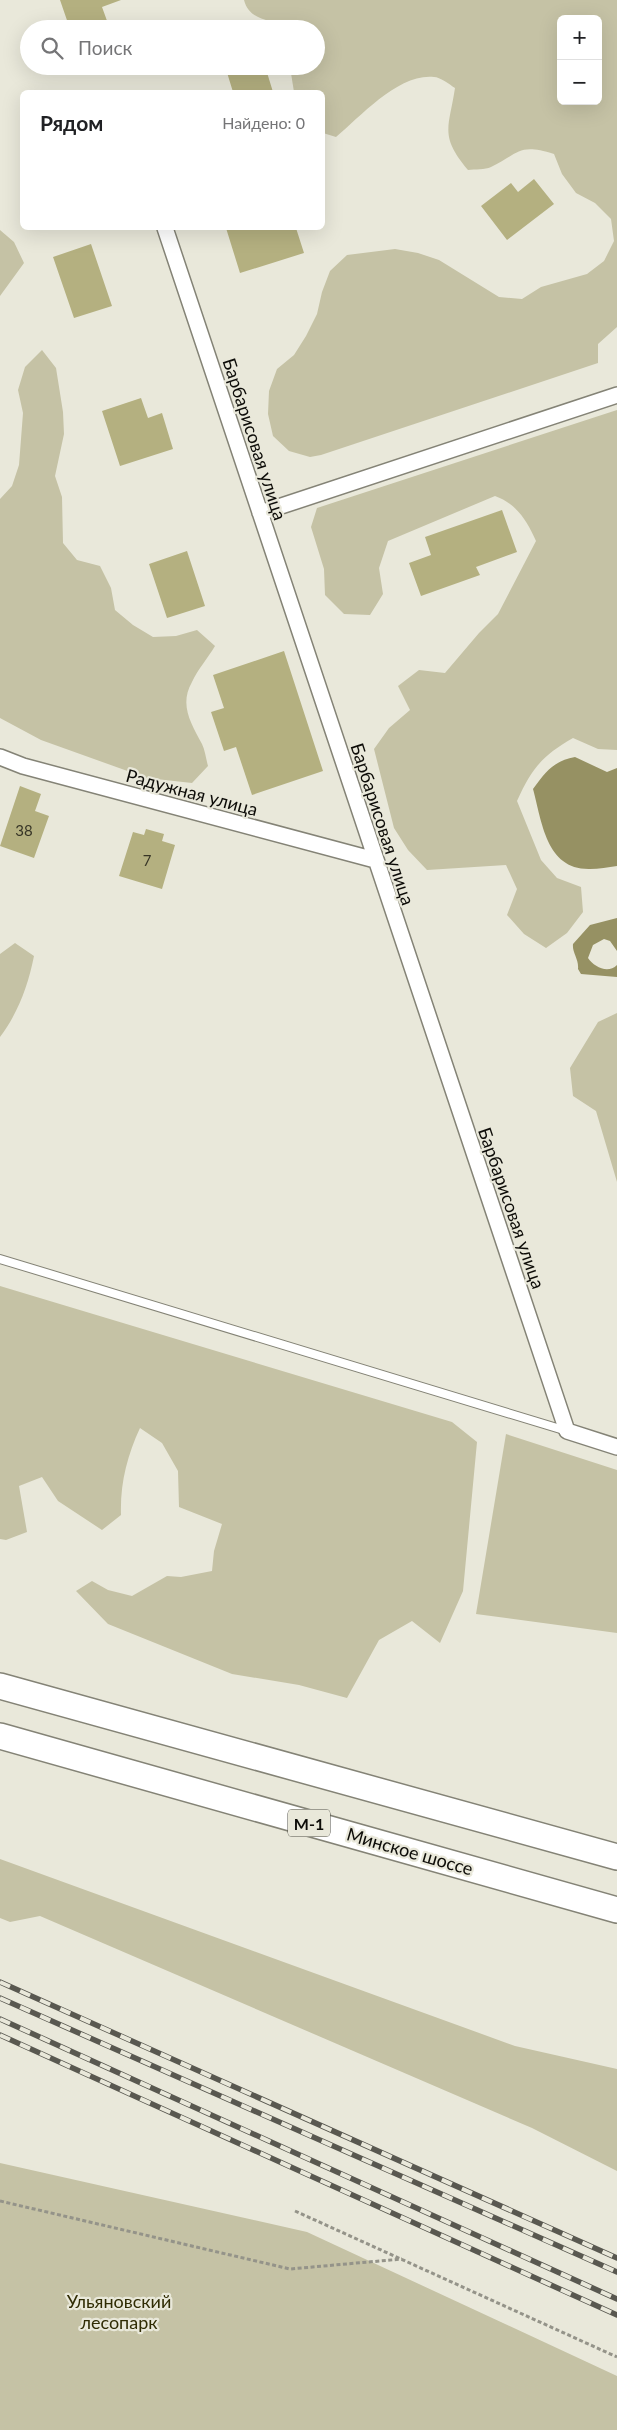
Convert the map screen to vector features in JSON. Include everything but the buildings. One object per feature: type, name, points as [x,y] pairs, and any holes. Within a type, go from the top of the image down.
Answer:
[{"type":"highway","points":[[0,1686],[617,1856]]},
{"type":"highway","name":"Минское шоссе","points":[[0,1736],[617,1910]]},
{"type":"street","name":"Барбарисовая улица","points":[[166,230],[567,1431]]},
{"type":"street","points":[[260,513],[617,395]]},
{"type":"street","name":"Радужная улица","points":[[0,757],[24,766],[376,860]]},
{"type":"street","points":[[567,1431],[617,1447]]},
{"type":"lane","points":[[0,1259],[567,1431]]},
{"type":"path","points":[[0,2201],[290,2269],[402,2259]]},
{"type":"path","points":[[294,2211],[617,2357]]},
{"type":"green space","points":[[244,0],[617,0],[617,327],[598,344],[598,363],[321,455],[310,457],[289,451],[273,436],[268,414],[269,391],[277,369],[294,355],[306,336],[317,314],[322,292],[330,271],[347,255],[395,249],[418,253],[439,260],[499,297],[522,299],[541,287],[587,274],[604,261],[614,241],[611,219],[595,203],[576,193],[562,174],[554,154],[533,149],[520,151],[489,168],[468,170],[453,148],[448,131],[455,88],[439,78],[421,78],[407,82],[381,98],[336,137],[325,134],[325,90],[294,90],[291,75],[325,75],[325,20],[266,20],[251,13]]},
{"type":"green space","points":[[0,230],[14,242],[24,263],[0,296]]},
{"type":"green space","points":[[42,350],[56,368],[63,412],[64,434],[55,476],[62,497],[63,543],[77,560],[100,566],[111,588],[115,610],[133,625],[153,637],[176,636],[197,630],[215,646],[194,677],[188,690],[188,714],[203,746],[208,766],[192,783],[147,778],[41,740],[0,718],[0,499],[12,486],[19,465],[23,413],[18,390],[25,367]]},
{"type":"green space","points":[[617,410],[617,750],[598,749],[573,738],[553,751],[539,764],[533,771],[517,801],[541,860],[557,878],[581,887],[583,912],[567,933],[546,948],[524,934],[507,915],[517,889],[506,865],[427,870],[408,850],[394,828],[374,749],[389,728],[410,710],[398,686],[419,670],[445,673],[498,614],[536,541],[529,527],[515,508],[503,499],[495,496],[388,541],[379,568],[383,594],[370,615],[344,614],[325,595],[324,569],[311,527],[317,508]]},
{"type":"green space","points":[[15,943],[34,956],[22,999],[0,1037],[0,954]]},
{"type":"green space","points":[[617,1013],[617,1182],[596,1111],[573,1096],[570,1068],[598,1022]]},
{"type":"green space","points":[[0,1286],[452,1422],[477,1442],[463,1591],[440,1643],[412,1621],[379,1640],[347,1698],[299,1685],[232,1674],[108,1624],[76,1591],[92,1581],[108,1590],[132,1596],[167,1576],[181,1577],[212,1571],[214,1551],[222,1524],[179,1507],[178,1471],[162,1443],[140,1428],[125,1470],[121,1515],[102,1530],[58,1501],[42,1477],[19,1486],[27,1532],[6,1540],[0,1539]]},
{"type":"green space","points":[[506,1434],[617,1470],[617,1633],[476,1614]]},
{"type":"green space","points":[[0,1859],[515,2046],[617,2069],[617,2171],[532,2128],[40,1916],[10,1922],[0,1918]]},
{"type":"green space","name":"Ульяновский лесопарк","points":[[0,2163],[307,2232],[617,2376],[617,2430],[0,2430]]},
{"type":"shaded area","points":[[575,757],[607,772],[617,768],[617,866],[590,869],[575,867],[564,862],[548,842],[533,789],[542,777],[556,764]]},
{"type":"shaded area","points":[[617,918],[617,951],[610,941],[604,939],[593,945],[588,958],[594,964],[605,969],[613,968],[617,965],[617,977],[581,974],[578,969],[573,944],[590,925]]},
{"type":"railway","points":[[0,1982],[617,2258]]},
{"type":"railway","points":[[0,1998],[617,2272]]},
{"type":"railway","points":[[0,2019],[617,2299]]},
{"type":"railway","points":[[0,2035],[617,2315]]}]
